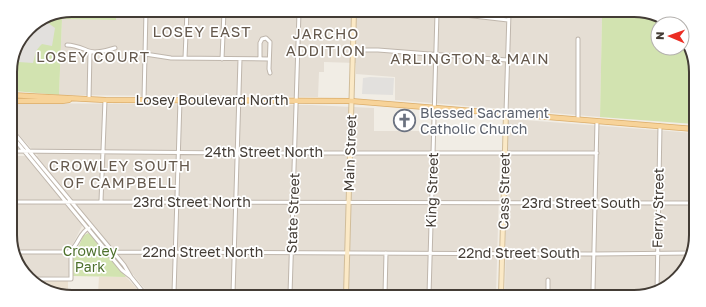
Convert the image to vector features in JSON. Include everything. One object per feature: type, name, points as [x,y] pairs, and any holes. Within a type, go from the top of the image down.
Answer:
[{"type":"main road","name":"Losey Boulevard North","points":[[17,95],[105,100],[352,101],[689,129]]},
{"type":"main road","name":"Losey Boulevard North","points":[[17,101],[62,101],[73,99]]},
{"type":"street","points":[[144,100],[146,17]]},
{"type":"street","points":[[185,58],[187,17]]},
{"type":"street","points":[[222,59],[224,17]]},
{"type":"street","name":"State Street","points":[[290,290],[298,17]]},
{"type":"street","name":"Main Street","points":[[346,290],[354,17]]},
{"type":"street","name":"King Street","points":[[429,290],[437,17]]},
{"type":"street","points":[[482,17],[508,20]]},
{"type":"street","name":"Cass Street","points":[[501,290],[508,17]]},
{"type":"street","points":[[260,59],[260,43],[264,38],[270,42],[270,73]]},
{"type":"street","points":[[578,39],[578,119]]},
{"type":"street","points":[[67,45],[77,46],[90,52],[115,48]]},
{"type":"street","points":[[353,50],[436,54],[507,60]]},
{"type":"street","points":[[89,99],[90,52]]},
{"type":"street","points":[[145,54],[166,58],[269,59]]},
{"type":"street","points":[[233,290],[240,59]]},
{"type":"street","points":[[101,201],[105,100]]},
{"type":"street","points":[[174,290],[180,100]]},
{"type":"street","points":[[593,290],[597,121]]},
{"type":"street","name":"Ferry Street","points":[[657,285],[660,126]]},
{"type":"street","points":[[17,136],[30,150],[122,270],[131,277],[142,290]]},
{"type":"street","points":[[17,143],[65,202],[113,252],[128,270],[131,277]]},
{"type":"street","name":"24th Street North","points":[[17,150],[237,153],[597,153]]},
{"type":"street","name":"23rd Street North","points":[[17,202],[101,201],[177,203],[349,203]]},
{"type":"street","name":"23rd Street South","points":[[349,203],[689,203]]},
{"type":"street","points":[[20,252],[64,252],[71,250],[76,246],[83,232],[90,228]]},
{"type":"street","points":[[38,279],[71,279],[71,250]]},
{"type":"street","name":"22nd Street North","points":[[108,252],[347,253]]},
{"type":"street","name":"22nd Street South","points":[[347,253],[686,253]]},
{"type":"street","points":[[385,290],[386,253]]},
{"type":"street","points":[[548,280],[548,290]]},
{"type":"shaded area","points":[[116,17],[464,17],[510,22],[511,18],[556,19],[602,17],[600,117],[395,100],[395,77],[356,74],[356,63],[324,62],[324,72],[319,72],[318,97],[59,95],[62,19],[116,20]]},
{"type":"shaded area","points":[[48,23],[55,28],[52,46],[42,44],[36,51],[33,63],[19,62],[20,55],[28,38]]},
{"type":"shaded area","points":[[363,78],[394,78],[393,95],[362,94]]},
{"type":"shaded area","points":[[17,103],[311,105],[374,108],[374,131],[431,131],[431,155],[500,155],[496,290],[146,290],[89,221],[82,226],[69,249],[69,276],[36,277],[24,263],[17,243],[17,156],[38,156],[17,133]]},
{"type":"shaded area","points":[[511,119],[689,133],[689,235],[688,246],[680,266],[665,281],[652,287],[638,290],[505,290],[508,122]]},
{"type":"shaded area","points":[[99,277],[126,277],[138,290],[98,290]]},
{"type":"shaded area","points":[[68,280],[68,290],[51,286],[41,281]]},
{"type":"green space","points":[[64,17],[116,17],[116,20],[62,19],[59,95],[17,91],[17,68],[19,57],[28,38],[44,24]]},
{"type":"green space","points":[[602,17],[634,17],[650,20],[650,56],[687,56],[689,64],[689,124],[600,117]]},
{"type":"green space","name":"Crowley Park","points":[[88,233],[126,277],[72,276],[72,254],[79,246],[83,236]]},
{"type":"place","name":"Blessed Sacrament Catholic Church","points":[[405,121]]},
{"type":"district","name":"LOSEY EAST","points":[[202,32]]},
{"type":"district","name":"JARCHO ADDITION","points":[[326,42]]},
{"type":"district","name":"LOSEY COURT","points":[[93,57]]},
{"type":"district","name":"ARLINGTON & MAIN","points":[[470,59]]},
{"type":"district","name":"CROWLEY SOUTH OF CAMPBELL","points":[[120,174]]}]
